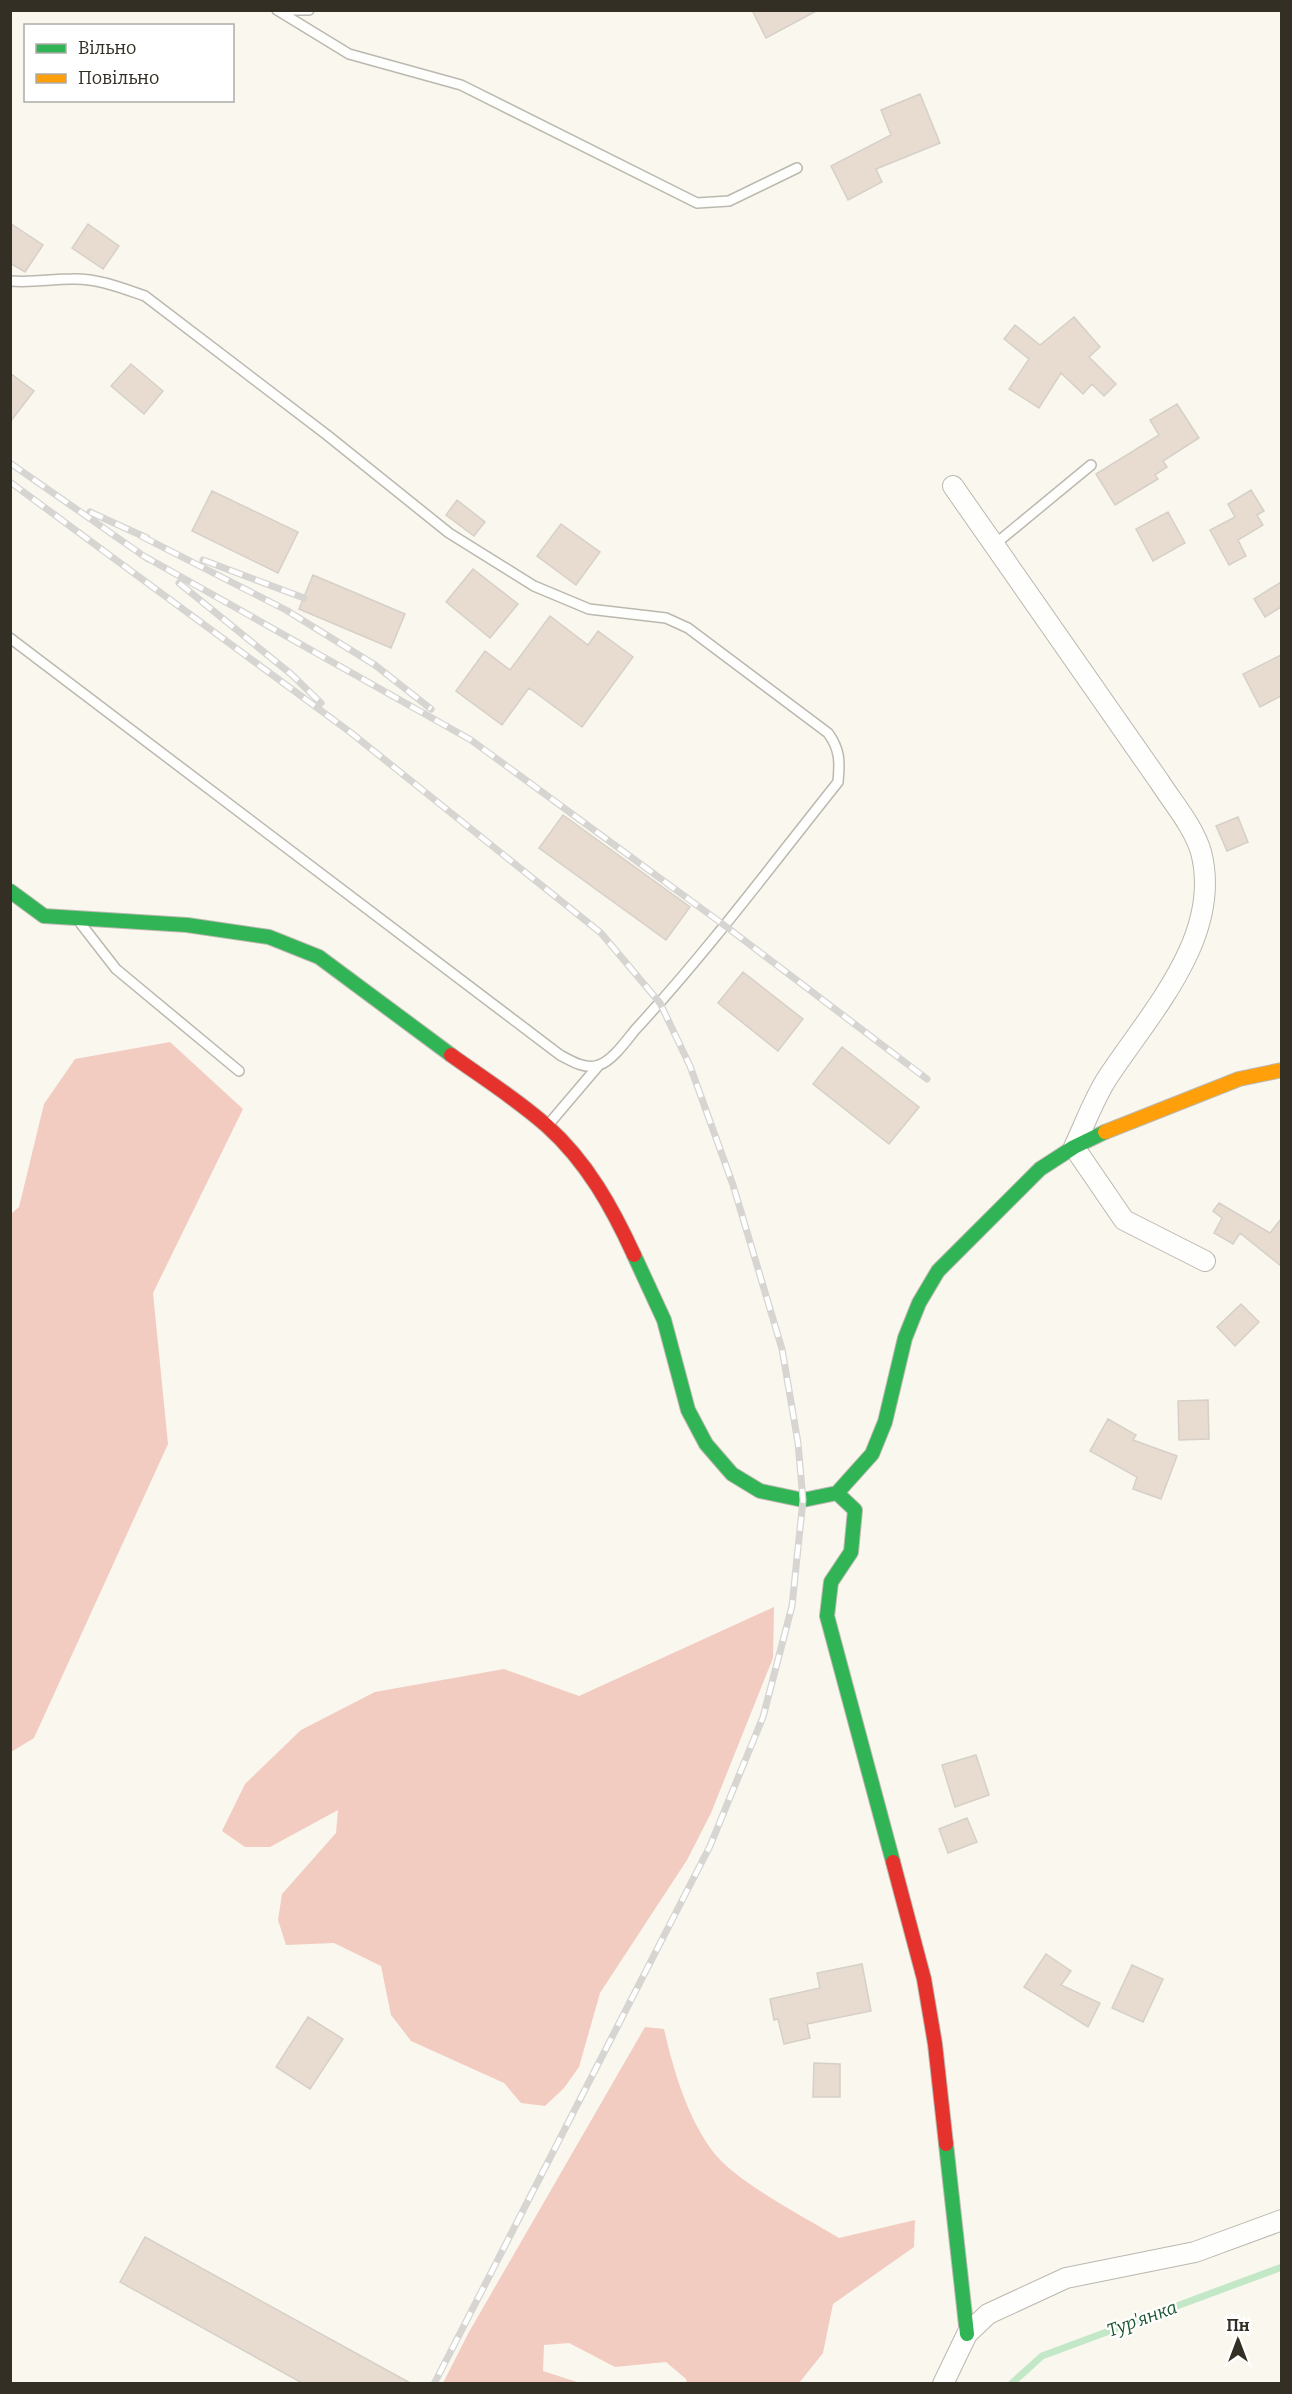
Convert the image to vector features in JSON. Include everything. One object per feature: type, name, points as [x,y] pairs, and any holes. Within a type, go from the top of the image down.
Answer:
[{"type":"street","points":[[953,486],[1159,781],[1191,831],[1200,851],[1206,890],[1194,939],[1163,998],[1106,1079],[1074,1147]]},
{"type":"street","points":[[10,891],[44,916],[187,925],[269,937],[319,957],[547,1126],[581,1162],[613,1208],[664,1320],[688,1410],[706,1444],[732,1474],[760,1491],[803,1500],[837,1493],[872,1454],[885,1422],[905,1338],[919,1303],[938,1271],[1040,1169],[1074,1147],[1115,1127],[1239,1079],[1281,1070]]},
{"type":"street","points":[[1074,1147],[1124,1220],[1205,1262]]},
{"type":"street","points":[[837,1493],[855,1510],[855,1527],[851,1552],[831,1582],[827,1616],[924,1979],[935,2044],[967,2334]]},
{"type":"street","points":[[943,2384],[967,2334],[988,2314],[1066,2278],[1195,2252],[1281,2220]]},
{"type":"lane","points":[[279,10],[309,10]]},
{"type":"lane","points":[[279,10],[350,54],[462,85],[697,203],[729,201],[797,168]]},
{"type":"lane","points":[[10,281],[37,283],[73,279],[111,284],[145,296],[327,435],[449,532],[534,586],[589,609],[666,618],[688,627],[828,733],[838,746],[840,765],[838,782],[660,1003],[599,1065],[547,1126]]},
{"type":"lane","points":[[994,545],[1091,465]]},
{"type":"lane","points":[[10,638],[560,1055],[574,1063],[599,1065]]},
{"type":"lane","points":[[75,918],[116,969],[238,1071]]},
{"type":"shaded area","points":[[170,1042],[243,1109],[153,1293],[168,1444],[34,1738],[11,1752],[11,1214],[19,1207],[44,1104],[75,1059]]},
{"type":"shaded area","points":[[774,1607],[773,1658],[711,1813],[687,1860],[600,1993],[579,2067],[564,2088],[545,2106],[521,2103],[504,2083],[411,2041],[391,2015],[381,1966],[334,1943],[286,1945],[278,1920],[282,1894],[336,1833],[338,1810],[270,1847],[245,1847],[222,1831],[245,1784],[301,1730],[375,1692],[504,1669],[579,1696]]},
{"type":"shaded area","points":[[645,2027],[664,2029],[676,2076],[688,2107],[702,2136],[721,2161],[770,2198],[839,2238],[915,2220],[914,2247],[833,2304],[823,2353],[799,2383],[687,2383],[686,2379],[666,2362],[615,2367],[569,2343],[544,2345],[543,2371],[580,2383],[443,2383],[469,2332]]},
{"type":"building","points":[[752,10],[818,10],[766,38]]},
{"type":"building","points":[[920,94],[940,143],[876,169],[882,182],[848,200],[831,166],[891,135],[881,110]]},
{"type":"building","points":[[10,223],[43,245],[25,272],[10,263]]},
{"type":"building","points":[[88,224],[119,246],[103,269],[72,248]]},
{"type":"building","points":[[1074,317],[1100,347],[1089,357],[1116,384],[1104,396],[1092,384],[1083,394],[1061,373],[1039,408],[1009,389],[1029,359],[1004,339],[1015,325],[1040,345]]},
{"type":"building","points":[[131,364],[163,391],[144,414],[111,386]]},
{"type":"building","points":[[10,373],[34,391],[10,422]]},
{"type":"building","points":[[1177,404],[1199,438],[1163,461],[1167,467],[1155,475],[1158,479],[1115,505],[1096,474],[1159,435],[1150,420]]},
{"type":"building","points":[[1251,490],[1264,511],[1257,515],[1263,525],[1238,540],[1246,556],[1229,565],[1210,530],[1235,517],[1228,504]]},
{"type":"building","points":[[212,491],[298,532],[278,573],[192,531]]},
{"type":"building","points":[[457,500],[485,522],[474,536],[446,515]]},
{"type":"building","points":[[1168,512],[1185,543],[1153,561],[1136,529]]},
{"type":"building","points":[[561,524],[600,552],[576,585],[537,556]]},
{"type":"building","points":[[473,569],[518,604],[490,638],[446,602]]},
{"type":"building","points":[[313,575],[405,614],[391,648],[299,609]]},
{"type":"building","points":[[1281,582],[1281,607],[1265,617],[1254,599]]},
{"type":"building","points":[[550,616],[588,645],[598,631],[633,657],[582,727],[529,688],[502,725],[456,691],[485,651],[510,670]]},
{"type":"building","points":[[1281,655],[1281,696],[1260,707],[1243,674]]},
{"type":"building","points":[[563,815],[690,907],[666,940],[539,848]]},
{"type":"building","points":[[1238,817],[1248,842],[1227,851],[1216,826]]},
{"type":"building","points":[[743,972],[803,1019],[778,1051],[718,1003]]},
{"type":"building","points":[[842,1047],[919,1107],[889,1144],[813,1084]]},
{"type":"building","points":[[1219,1203],[1270,1233],[1281,1219],[1281,1266],[1240,1233],[1233,1244],[1214,1233],[1222,1218],[1213,1211]]},
{"type":"building","points":[[1241,1304],[1259,1322],[1235,1346],[1217,1327]]},
{"type":"building","points":[[1208,1400],[1209,1439],[1179,1440],[1178,1401]]},
{"type":"building","points":[[1108,1419],[1136,1435],[1133,1440],[1177,1456],[1161,1499],[1133,1489],[1137,1477],[1090,1451]]},
{"type":"building","points":[[976,1755],[989,1795],[955,1807],[942,1765]]},
{"type":"building","points":[[967,1818],[977,1842],[948,1853],[939,1829]]},
{"type":"building","points":[[1046,1954],[1071,1971],[1061,1985],[1100,2003],[1088,2027],[1024,1987]]},
{"type":"building","points":[[862,1964],[871,2011],[807,2024],[810,2038],[784,2044],[778,2019],[774,2020],[770,1999],[820,1988],[817,1973]]},
{"type":"building","points":[[1132,1965],[1163,1979],[1143,2022],[1112,2008]]},
{"type":"building","points":[[308,2017],[343,2039],[310,2089],[276,2067]]},
{"type":"building","points":[[814,2063],[840,2064],[840,2097],[813,2097]]},
{"type":"building","points":[[145,2237],[412,2384],[304,2384],[120,2282]]},
{"type":"waterway","name":"Тур'янка","points":[[1011,2384],[1042,2356],[1282,2267]]},
{"type":"railway","points":[[10,463],[148,559]]},
{"type":"railway","points":[[10,482],[350,732],[601,933],[660,1003],[690,1066],[733,1185],[782,1349],[798,1443],[803,1500],[792,1606],[763,1717],[710,1846],[434,2384]]},
{"type":"railway","points":[[90,512],[147,538]]},
{"type":"railway","points":[[141,536],[286,610],[375,665],[431,709]]},
{"type":"railway","points":[[142,555],[471,740],[724,925],[927,1079]]},
{"type":"railway","points":[[203,560],[304,598]]},
{"type":"railway","points":[[179,583],[291,674],[321,703]]},
{"type":"traffic: fast","points":[[10,891],[44,916],[187,925],[269,937],[319,957],[451,1055]]},
{"type":"traffic: fast","points":[[634,1255],[664,1320],[688,1410],[706,1444],[732,1474],[760,1491],[803,1500],[837,1493],[872,1454],[885,1422],[905,1338],[919,1303],[938,1271],[1040,1169],[1074,1147],[1105,1132]]},
{"type":"traffic: fast","points":[[837,1493],[855,1510],[851,1552],[831,1582],[827,1616],[893,1862]]},
{"type":"traffic: fast","points":[[946,2144],[967,2334]]},
{"type":"traffic: slow","points":[[1105,1132],[1239,1079],[1282,1070]]},
{"type":"traffic: jam","points":[[451,1055],[524,1107],[561,1140],[597,1186],[634,1255]]},
{"type":"traffic: jam","points":[[893,1862],[924,1979],[935,2044],[946,2144]]}]
